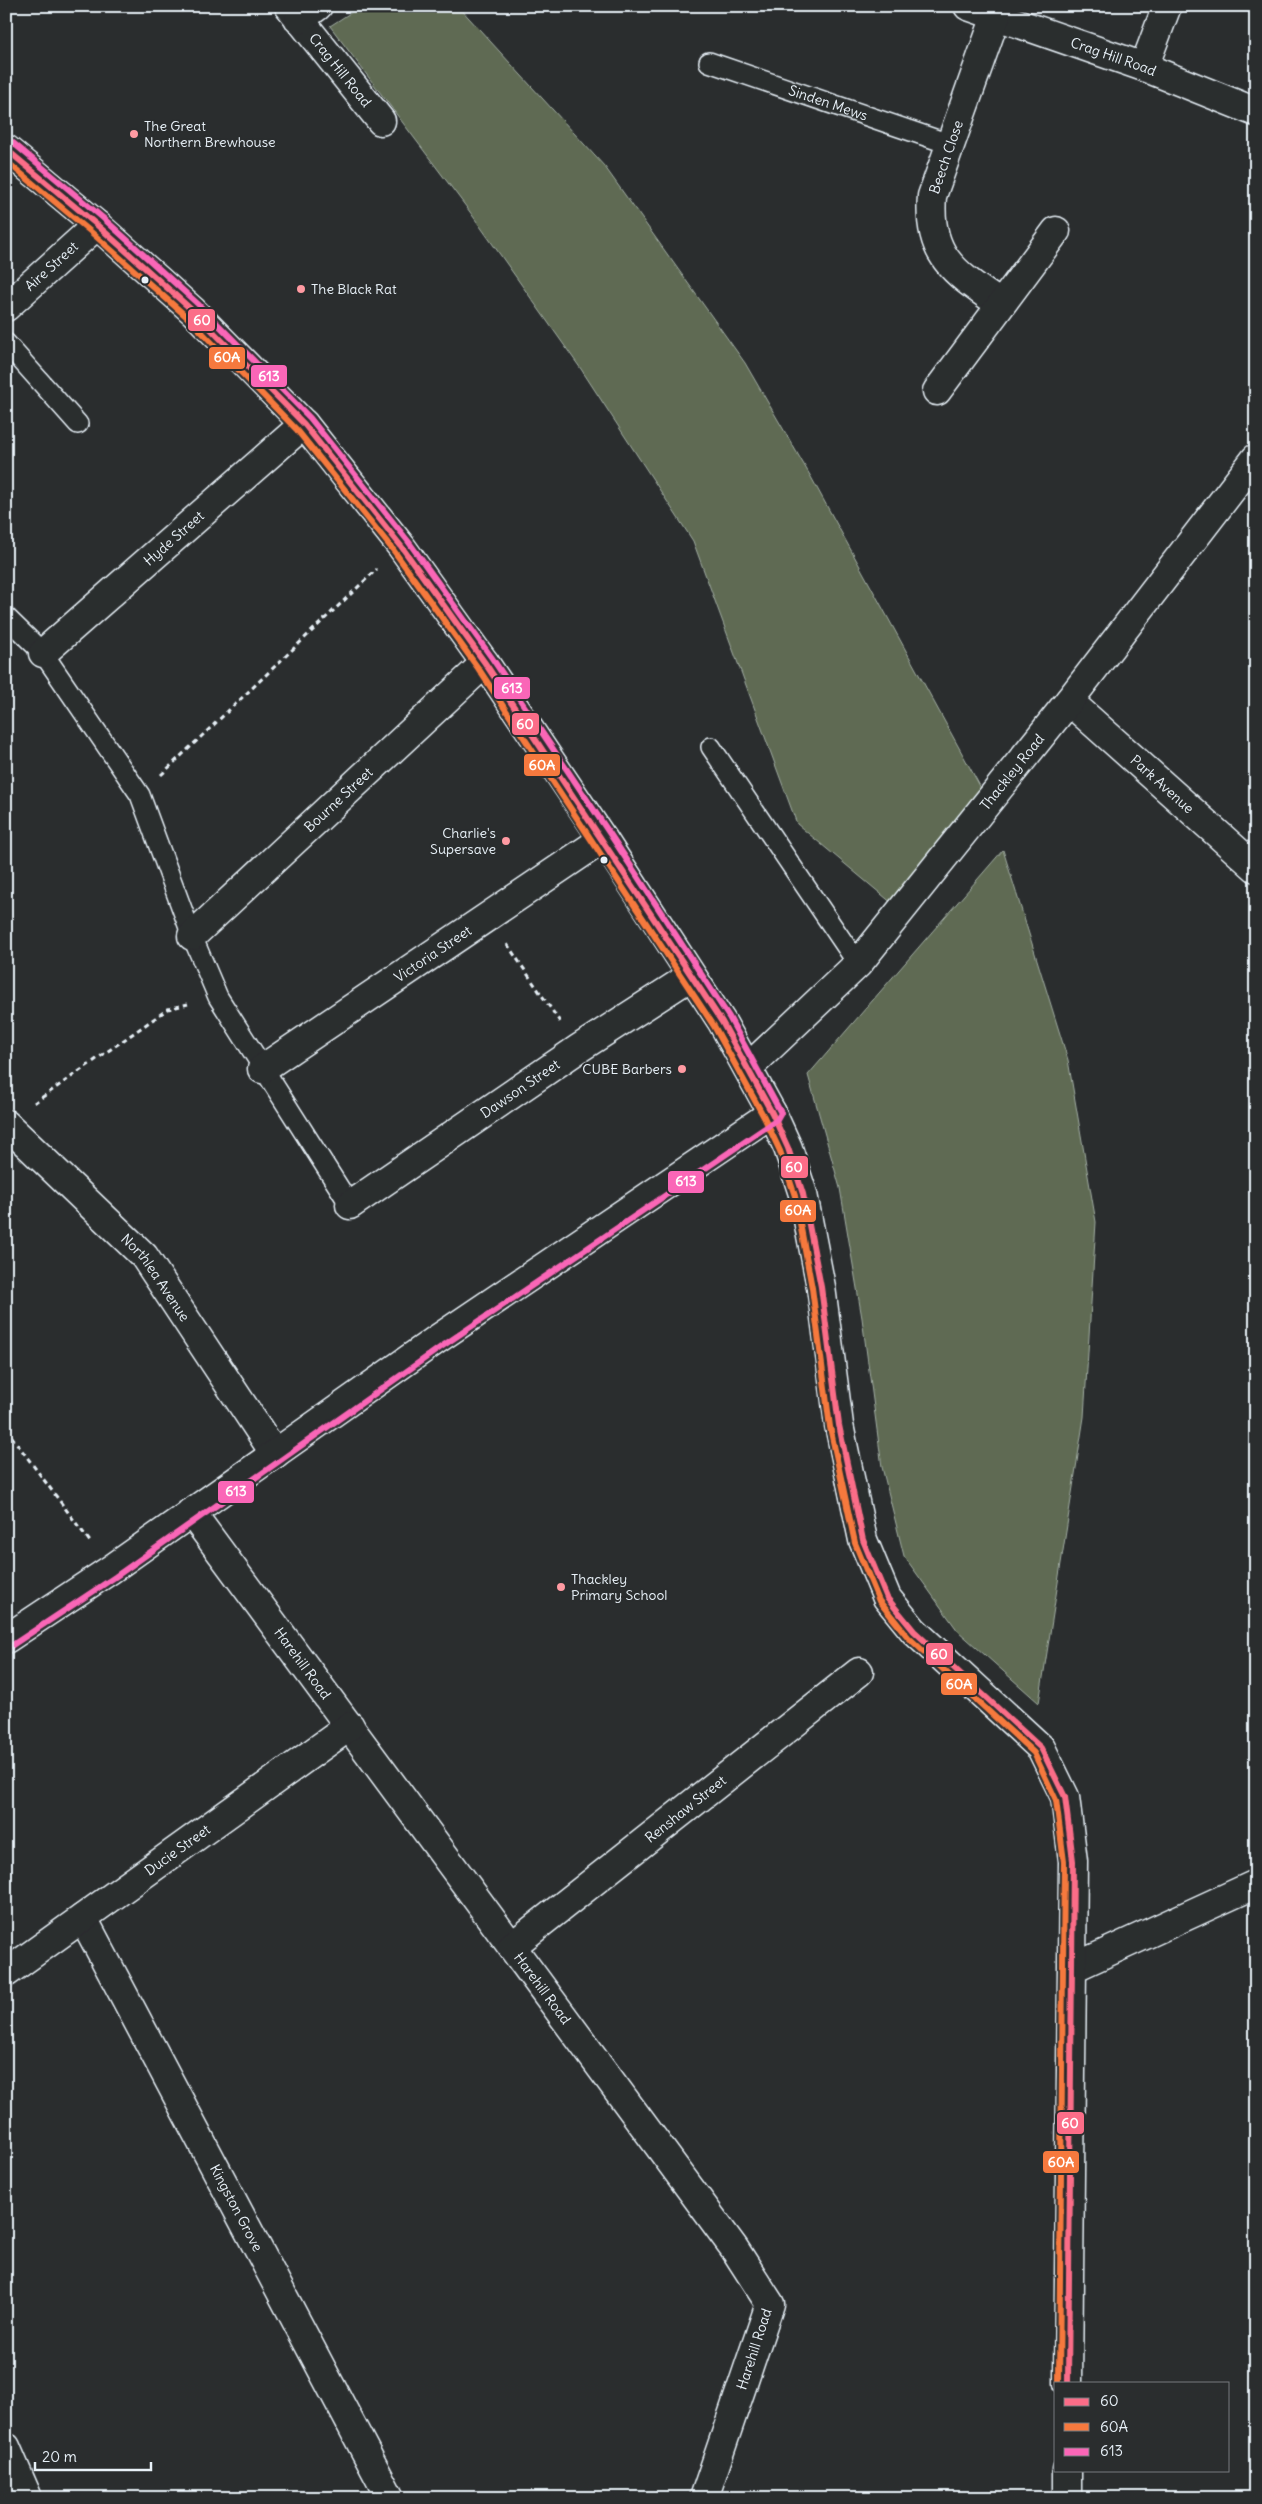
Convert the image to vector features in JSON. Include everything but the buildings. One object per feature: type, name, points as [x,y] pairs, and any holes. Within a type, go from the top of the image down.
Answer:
[{"type":"street","name":"Crag Hill Road","points":[[968,6],[1144,67],[1256,112]]},
{"type":"street","points":[[1144,67],[1167,6]]},
{"type":"street","name":"Crag Hill Road","points":[[302,11],[381,121]]},
{"type":"street","name":"Beech Close","points":[[996,16],[949,144],[932,196],[930,217],[934,238],[946,260],[962,278],[1000,304]]},
{"type":"street","points":[[6,149],[97,225],[193,311],[304,424],[400,546],[485,664],[603,839],[692,976],[749,1067],[772,1113],[788,1148],[803,1194],[821,1287],[840,1425],[863,1540],[887,1598],[914,1631],[1041,1748],[1065,1797],[1073,1861],[1068,2382]]},
{"type":"street","name":"Aire Street","points":[[6,307],[97,225]]},
{"type":"street","points":[[936,391],[1056,231]]},
{"type":"street","name":"Hyde Street","points":[[43,653],[304,424]]},
{"type":"street","name":"Thackley Road","points":[[749,1067],[858,964],[1069,702],[1256,458]]},
{"type":"street","name":"Bourne Street","points":[[192,936],[485,664]]},
{"type":"street","name":"Park Avenue","points":[[1069,702],[1256,868]]},
{"type":"street","name":"Victoria Street","points":[[262,1069],[603,839]]},
{"type":"street","name":"Dawson Street","points":[[350,1205],[578,1050],[692,976]]},
{"type":"street","points":[[6,1639],[110,1570],[436,1340],[772,1113]]},
{"type":"street","name":"Northlea Avenue","points":[[6,1124],[144,1256],[275,1454]]},
{"type":"street","name":"Harehill Road","points":[[191,1512],[734,2248],[770,2304],[704,2498]]},
{"type":"street","name":"Renshaw Street","points":[[512,1946],[859,1672]]},
{"type":"street","name":"Ducie Street","points":[[6,1973],[350,1726]]},
{"type":"street","points":[[1073,1968],[1256,1884]]},
{"type":"street","name":"Kingston Grove","points":[[83,1918],[390,2498]]},
{"type":"street","points":[[6,2447],[28,2498]]},
{"type":"street","points":[[1067,2472],[1067,2498]]},
{"type":"lane","name":"Sinden Mews","points":[[709,62],[949,144]]},
{"type":"lane","points":[[6,343],[78,424]]},
{"type":"lane","points":[[6,617],[43,653],[140,795],[192,936],[218,997],[350,1205]]},
{"type":"lane","points":[[711,747],[858,964]]},
{"type":"path","points":[[140,795],[400,546]]},
{"type":"path","points":[[488,916],[578,1050]]},
{"type":"path","points":[[30,1106],[168,1009]]},
{"type":"path","points":[[6,1429],[110,1570]]},
{"type":"green space","points":[[361,6],[458,6],[605,167],[745,363],[811,477],[981,788],[893,904],[797,824],[693,541],[581,369],[470,212],[330,26]]},
{"type":"green space","points":[[1003,850],[1068,1060],[1096,1222],[1084,1417],[1039,1703],[958,1631],[904,1556],[882,1467],[862,1318],[840,1188],[808,1075]]},
{"type":"transit line","name":"613","points":[[11,1646],[115,1577],[441,1347],[777,1120],[781,1113],[729,1017],[610,834],[492,658],[408,541],[310,418],[199,305],[103,218],[12,142]]},
{"type":"transit line","name":"60","points":[[6,149],[97,225],[193,311],[304,424],[401,546],[485,663],[722,1022],[772,1113],[788,1148],[803,1194],[821,1287],[839,1425],[863,1540],[887,1598],[914,1631],[1041,1748],[1065,1797],[1073,1861],[1068,2382]]},
{"type":"transit line","name":"60A","points":[[6,161],[91,232],[187,317],[297,430],[394,551],[478,668],[714,1026],[764,1117],[780,1151],[795,1196],[812,1288],[830,1427],[855,1543],[879,1601],[908,1637],[1034,1753],[1056,1800],[1064,1862],[1059,2382]]},
{"type":"place","name":"The Great Northern Brewhouse","points":[[134,134]]},
{"type":"place","name":"The Black Rat","points":[[301,289]]},
{"type":"place","name":"Charlie's Supersave","points":[[506,841]]},
{"type":"place","name":"CUBE Barbers","points":[[682,1069]]},
{"type":"place","name":"Thackley Primary School","points":[[561,1587]]}]
